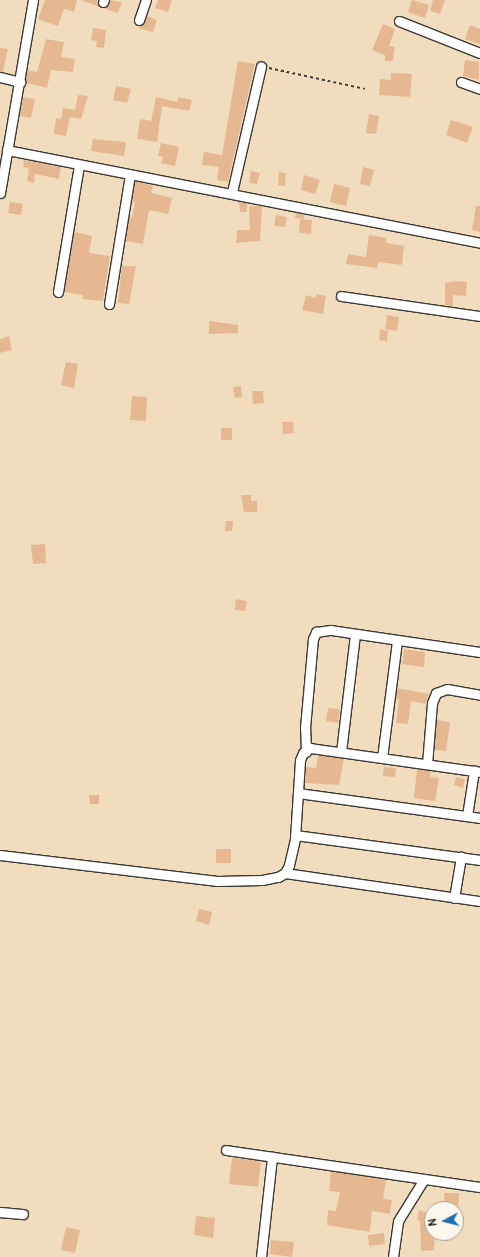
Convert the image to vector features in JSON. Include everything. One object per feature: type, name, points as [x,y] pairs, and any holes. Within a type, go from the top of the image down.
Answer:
[{"type":"street","points":[[0,193],[33,0]]},
{"type":"street","points":[[139,20],[146,0]]},
{"type":"street","points":[[399,21],[480,53]]},
{"type":"street","points":[[232,192],[261,66]]},
{"type":"street","points":[[0,77],[20,82]]},
{"type":"street","points":[[461,82],[480,89]]},
{"type":"street","points":[[7,150],[130,175],[232,192],[480,243]]},
{"type":"street","points":[[58,292],[79,165]]},
{"type":"street","points":[[109,304],[130,175]]},
{"type":"street","points":[[341,296],[480,316]]},
{"type":"street","points":[[306,752],[305,728],[313,639],[316,632],[326,630],[480,652]]},
{"type":"street","points":[[341,752],[355,635]]},
{"type":"street","points":[[382,758],[397,641]]},
{"type":"street","points":[[427,764],[432,703],[436,693],[447,689],[480,695]]},
{"type":"street","points":[[285,873],[293,852],[300,760],[310,748],[477,772],[467,816]]},
{"type":"street","points":[[298,793],[480,818]]},
{"type":"street","points":[[295,835],[480,860]]},
{"type":"street","points":[[0,855],[218,881],[262,880],[285,873],[480,901]]},
{"type":"street","points":[[454,898],[461,857]]},
{"type":"street","points":[[226,1150],[480,1187]]},
{"type":"street","points":[[261,1257],[272,1157]]},
{"type":"street","points":[[393,1257],[398,1221],[424,1179]]},
{"type":"street","points":[[0,1212],[23,1214]]},
{"type":"path","points":[[261,66],[365,89]]},
{"type":"building","points":[[45,0],[77,0],[74,12],[64,9],[58,26],[38,19]]},
{"type":"building","points":[[97,0],[100,7],[83,1]]},
{"type":"building","points":[[110,0],[122,2],[118,13],[103,8],[107,7]]},
{"type":"building","points":[[158,0],[172,0],[168,12],[155,8]]},
{"type":"building","points":[[412,0],[429,5],[425,18],[408,12]]},
{"type":"building","points":[[433,0],[445,0],[440,14],[430,11]]},
{"type":"building","points":[[147,16],[157,20],[153,32],[138,28],[143,24]]},
{"type":"building","points":[[383,24],[395,29],[389,46],[395,47],[393,61],[385,61],[385,55],[372,50]]},
{"type":"building","points":[[470,25],[480,29],[480,44],[465,39]]},
{"type":"building","points":[[93,28],[106,30],[104,48],[96,47],[97,41],[91,40]]},
{"type":"building","points":[[46,39],[64,42],[61,57],[75,59],[73,72],[51,70],[47,88],[26,83],[25,80],[27,70],[37,72]]},
{"type":"building","points":[[0,48],[8,49],[3,72],[0,71]]},
{"type":"building","points":[[465,60],[479,62],[479,80],[463,76]]},
{"type":"building","points":[[238,61],[255,64],[228,182],[217,180],[219,167],[202,165],[204,152],[222,155]]},
{"type":"building","points":[[391,73],[412,74],[410,97],[379,95],[380,79],[391,80]]},
{"type":"building","points":[[116,86],[131,89],[127,103],[113,100]]},
{"type":"building","points":[[78,95],[88,96],[81,119],[70,117],[66,136],[54,134],[56,118],[61,119],[63,108],[75,110]]},
{"type":"building","points":[[23,97],[35,99],[31,118],[20,116]]},
{"type":"building","points":[[156,97],[177,102],[178,97],[192,100],[189,111],[162,106],[157,142],[137,139],[140,119],[151,121]]},
{"type":"building","points":[[369,114],[379,116],[376,134],[366,133]]},
{"type":"building","points":[[451,120],[473,127],[467,143],[446,135]]},
{"type":"building","points":[[93,139],[126,142],[124,156],[91,151]]},
{"type":"building","points":[[161,143],[179,147],[175,166],[161,163],[163,157],[158,156]]},
{"type":"building","points":[[24,160],[61,167],[59,179],[35,174],[34,183],[27,181],[29,169],[23,167]]},
{"type":"building","points":[[363,167],[374,170],[370,186],[360,184]]},
{"type":"building","points":[[251,171],[260,173],[257,184],[249,183]]},
{"type":"building","points":[[279,172],[286,173],[285,186],[278,185]]},
{"type":"building","points":[[304,175],[320,180],[315,194],[301,190]]},
{"type":"building","points":[[135,181],[153,186],[151,193],[172,198],[168,214],[149,210],[143,244],[125,241],[129,217],[132,218],[135,202],[132,202]]},
{"type":"building","points":[[334,184],[350,188],[346,206],[330,202]]},
{"type":"building","points":[[10,202],[23,204],[21,215],[8,213]]},
{"type":"building","points":[[239,202],[247,203],[247,212],[240,212]]},
{"type":"building","points":[[249,206],[262,206],[260,241],[236,243],[237,230],[250,230]]},
{"type":"building","points":[[476,206],[480,206],[480,232],[472,230]]},
{"type":"building","points":[[296,213],[304,215],[304,219],[295,218]]},
{"type":"building","points":[[276,215],[287,217],[285,227],[274,226]]},
{"type":"building","points":[[300,219],[312,220],[311,234],[299,233]]},
{"type":"building","points":[[74,232],[92,236],[89,253],[110,256],[103,301],[82,299],[83,295],[64,292]]},
{"type":"building","points":[[369,235],[386,238],[386,243],[404,246],[402,265],[378,262],[377,268],[346,264],[348,254],[366,257]]},
{"type":"building","points":[[122,266],[136,266],[129,304],[118,303]]},
{"type":"building","points":[[456,281],[467,282],[466,296],[453,295],[453,306],[445,305],[445,283]]},
{"type":"building","points":[[316,294],[326,296],[323,314],[302,310],[306,295],[315,298]]},
{"type":"building","points":[[387,315],[399,317],[397,331],[385,329]]},
{"type":"building","points":[[209,321],[238,325],[238,333],[209,334]]},
{"type":"building","points":[[380,329],[388,331],[387,341],[379,340]]},
{"type":"building","points":[[9,336],[12,350],[0,353],[0,339]]},
{"type":"building","points":[[66,362],[78,364],[74,388],[61,385]]},
{"type":"building","points":[[241,386],[242,397],[235,398],[233,387]]},
{"type":"building","points":[[252,391],[263,391],[264,403],[253,404]]},
{"type":"building","points":[[132,396],[147,397],[146,421],[130,420]]},
{"type":"building","points":[[282,422],[293,422],[294,433],[283,434]]},
{"type":"building","points":[[221,428],[232,428],[232,440],[221,440]]},
{"type":"building","points":[[241,495],[251,495],[251,501],[257,501],[257,512],[244,512]]},
{"type":"building","points":[[226,521],[233,521],[232,531],[225,531]]},
{"type":"building","points":[[45,544],[46,563],[33,564],[31,545]]},
{"type":"building","points":[[236,599],[247,601],[245,611],[235,610]]},
{"type":"building","points":[[404,649],[425,652],[424,667],[402,664]]},
{"type":"building","points":[[397,688],[429,694],[426,704],[411,701],[408,724],[396,723],[399,699],[396,699]]},
{"type":"building","points":[[328,708],[340,709],[338,723],[326,721]]},
{"type":"building","points":[[437,720],[450,722],[446,751],[434,750]]},
{"type":"building","points":[[318,755],[344,759],[339,785],[305,783],[306,767],[316,768]]},
{"type":"building","points":[[384,767],[396,768],[395,777],[383,776]]},
{"type":"building","points":[[417,769],[431,771],[430,777],[439,778],[435,801],[414,798]]},
{"type":"building","points":[[456,777],[465,779],[463,788],[454,785]]},
{"type":"building","points":[[89,795],[99,795],[99,804],[90,804]]},
{"type":"building","points":[[216,849],[231,849],[231,863],[216,863]]},
{"type":"building","points":[[199,909],[212,912],[209,925],[196,921]]},
{"type":"building","points":[[232,1158],[261,1161],[258,1187],[229,1184]]},
{"type":"building","points":[[331,1171],[386,1179],[383,1199],[392,1200],[390,1214],[372,1211],[370,1232],[327,1225],[328,1210],[336,1211],[340,1192],[329,1191]]},
{"type":"building","points":[[444,1193],[459,1193],[458,1201],[444,1201]]},
{"type":"building","points":[[419,1210],[424,1212],[424,1241],[435,1241],[434,1250],[421,1251],[420,1221],[417,1220]]},
{"type":"building","points":[[196,1216],[215,1218],[213,1238],[194,1235]]},
{"type":"building","points":[[66,1227],[80,1230],[75,1253],[61,1250]]},
{"type":"building","points":[[384,1233],[385,1244],[369,1246],[368,1235]]},
{"type":"building","points":[[271,1240],[294,1242],[292,1257],[270,1254]]}]
